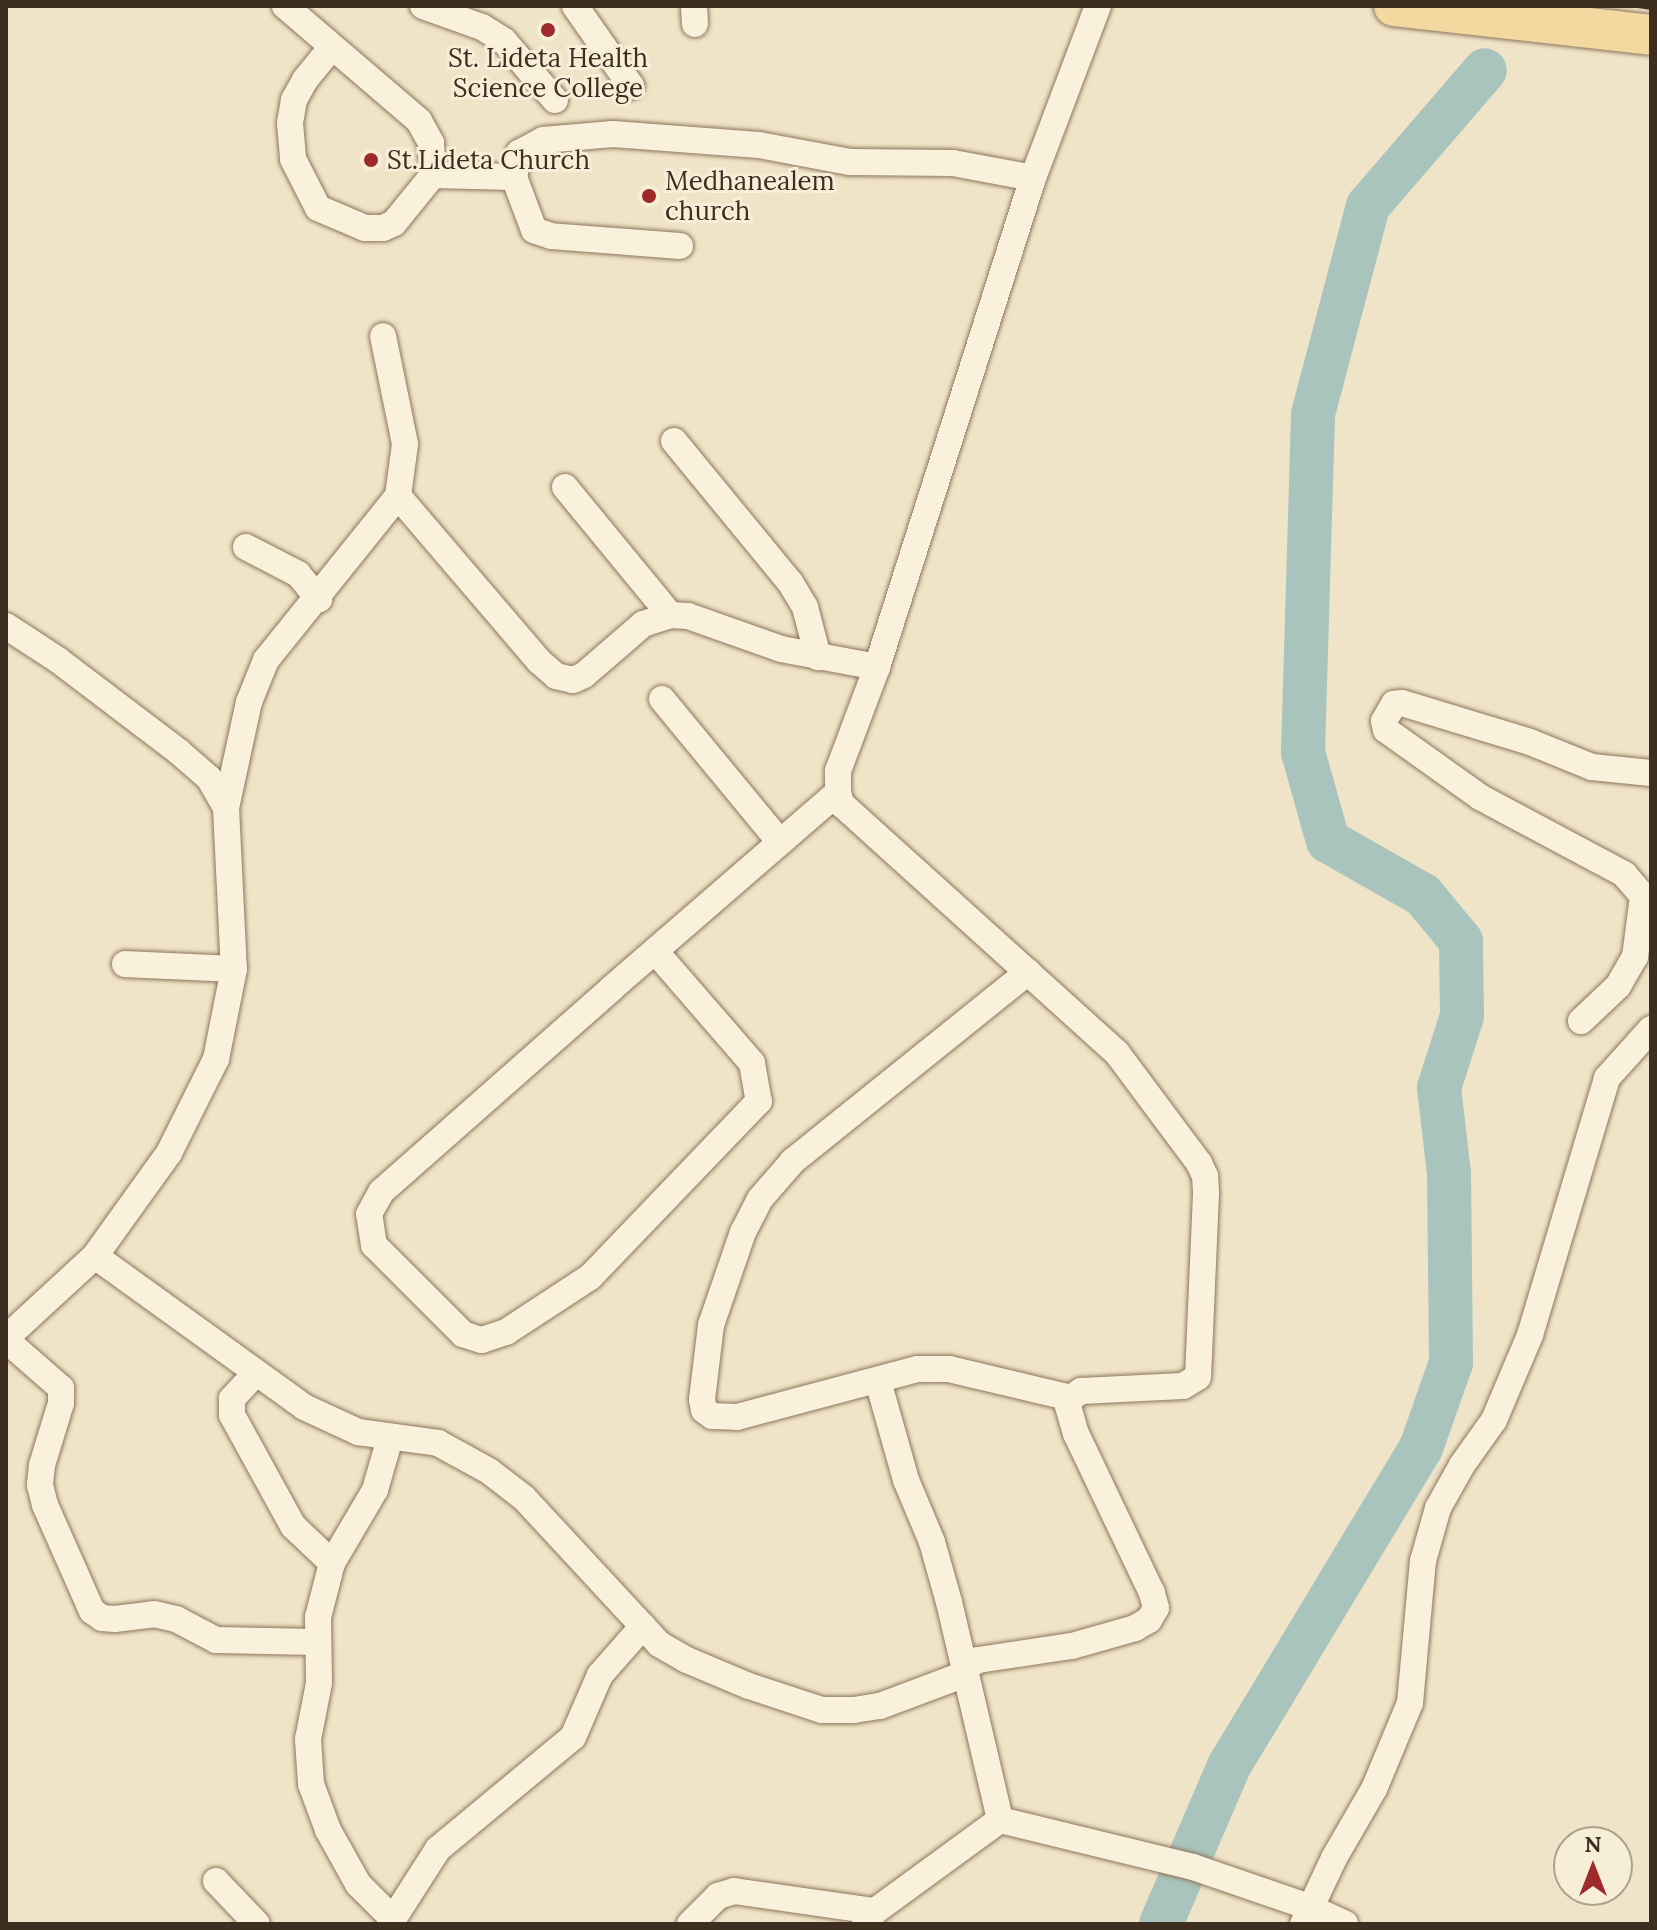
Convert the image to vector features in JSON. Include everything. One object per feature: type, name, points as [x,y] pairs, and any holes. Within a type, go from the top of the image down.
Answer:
[{"type":"main road","points":[[1394,6],[1651,35]]},
{"type":"street","points":[[285,6],[419,121],[431,143],[433,175],[394,223],[383,228],[365,228],[318,208],[293,159],[290,123],[299,90],[331,48]]},
{"type":"street","points":[[423,6],[482,27],[504,41],[555,100]]},
{"type":"street","points":[[575,6],[631,86]]},
{"type":"street","points":[[1028,972],[793,1161],[760,1199],[743,1232],[711,1325],[702,1399],[704,1410],[712,1416],[737,1417],[918,1369],[949,1369],[1071,1398],[1088,1390],[1183,1386],[1198,1377],[1205,1176],[1149,1092],[1117,1053],[1028,972],[841,804],[838,792],[838,771],[877,667],[1033,178],[1098,6]]},
{"type":"street","points":[[680,246],[551,236],[534,230],[514,177],[519,153],[543,140],[613,134],[759,145],[850,162],[953,163],[1033,178]]},
{"type":"street","points":[[433,175],[514,177]]},
{"type":"street","points":[[316,1642],[216,1640],[176,1619],[154,1614],[102,1618],[92,1611],[45,1505],[40,1485],[42,1465],[61,1403],[61,1388],[26,1361],[6,1339],[95,1256],[169,1153],[216,1059],[234,969],[226,808],[257,679],[266,660],[319,599],[398,496],[405,444],[383,336]]},
{"type":"street","points":[[674,441],[790,582],[805,607],[818,657]]},
{"type":"street","points":[[565,487],[670,615]]},
{"type":"street","points":[[398,496],[540,662],[556,676],[573,680],[584,675],[643,624],[670,615],[688,616],[781,649],[877,667]]},
{"type":"street","points":[[246,547],[298,574],[319,599]]},
{"type":"street","points":[[6,626],[179,752],[209,778],[226,808]]},
{"type":"street","points":[[662,699],[780,842]]},
{"type":"street","points":[[1581,1021],[1618,986],[1635,957],[1643,896],[1624,874],[1480,797],[1386,730],[1384,721],[1394,704],[1402,703],[1530,742],[1592,767],[1651,773]]},
{"type":"street","points":[[655,951],[752,1063],[759,1101],[590,1277],[506,1332],[481,1340],[463,1334],[374,1245],[369,1214],[381,1192],[655,951],[838,792]]},
{"type":"street","points":[[125,964],[234,969]]},
{"type":"street","points":[[1306,1916],[1374,1789],[1410,1703],[1423,1561],[1438,1508],[1462,1465],[1494,1420],[1530,1335],[1607,1078],[1651,1029]]},
{"type":"street","points":[[95,1256],[304,1407],[358,1432],[438,1443],[489,1471],[524,1498],[659,1644],[687,1660],[749,1686],[822,1710],[880,1706],[966,1671],[978,1660],[1072,1646],[1135,1628],[1149,1620],[1156,1608],[1152,1593],[1076,1434],[1068,1406],[1071,1398]]},
{"type":"street","points":[[255,1374],[232,1399],[232,1415],[293,1526],[332,1563]]},
{"type":"street","points":[[878,1381],[906,1480],[932,1542],[1000,1820]]},
{"type":"street","points":[[390,1438],[375,1490],[332,1563],[316,1642],[319,1683],[308,1739],[311,1784],[328,1830],[358,1884],[391,1921],[438,1849],[573,1737],[600,1675],[643,1626]]},
{"type":"street","points":[[1000,1820],[1193,1867],[1306,1916],[1345,1924]]},
{"type":"street","points":[[690,1924],[718,1896],[734,1891],[870,1918],[1000,1820]]},
{"type":"street","points":[[216,1881],[257,1924]]},
{"type":"waterway","points":[[1161,1924],[1229,1766],[1421,1448],[1451,1363],[1449,1174],[1439,1088],[1462,1016],[1461,941],[1423,895],[1328,841],[1303,752],[1313,414],[1368,206],[1485,70]]},
{"type":"tram line","points":[[1630,6],[1651,9]]},
{"type":"place","name":"St. Lideta Health Science College","points":[[548,30]]},
{"type":"place","name":"St.Lideta Church","points":[[371,160]]},
{"type":"place","name":"Medhanealem church","points":[[649,196]]}]
